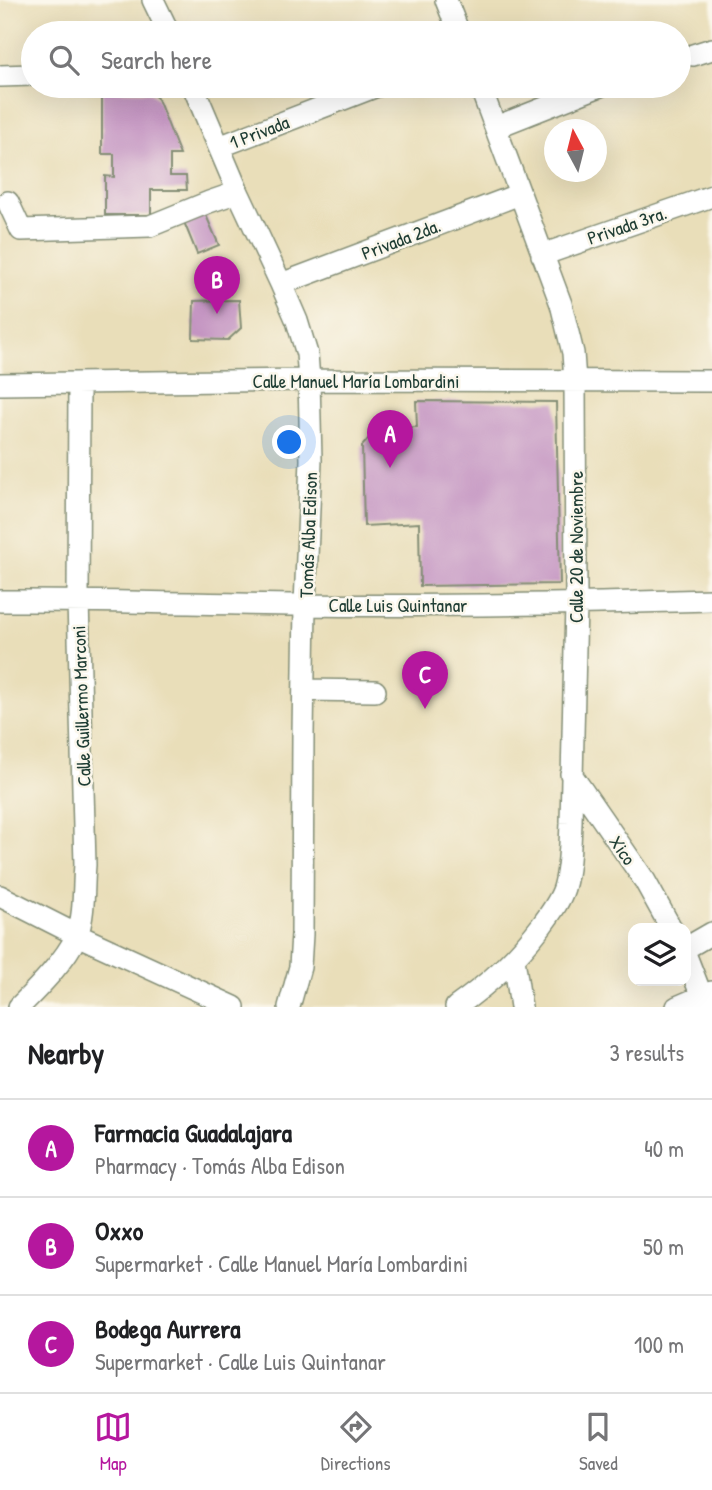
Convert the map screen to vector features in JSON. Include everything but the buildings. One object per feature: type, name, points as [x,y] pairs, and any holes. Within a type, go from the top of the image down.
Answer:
[{"type":"street","points":[[153,0],[163,21]]},
{"type":"street","points":[[446,0],[454,21]]},
{"type":"street","points":[[0,75],[21,75]]},
{"type":"street","name":"Tomás Alba Edison","points":[[198,98],[297,321],[307,354],[311,460],[305,605],[303,934],[300,967],[289,1007]]},
{"type":"street","name":"1 Privada","points":[[219,147],[346,98]]},
{"type":"street","name":"Calle 20 de Noviembre","points":[[456,1007],[489,983],[514,959],[551,913],[564,889],[570,846],[576,604],[573,353],[561,304],[485,98]]},
{"type":"street","points":[[496,127],[570,98]]},
{"type":"street","points":[[8,202],[21,230],[150,226],[238,192]]},
{"type":"street","name":"Privada 2da.","points":[[281,284],[520,194]]},
{"type":"street","name":"Privada 3ra.","points":[[542,255],[712,196]]},
{"type":"street","name":"Calle Manuel María Lombardini","points":[[0,384],[309,380],[712,381]]},
{"type":"street","name":"Calle Guillermo Marconi","points":[[19,1007],[51,972],[77,935],[81,915],[85,865],[78,600],[79,384]]},
{"type":"street","name":"Calle Luis Quintanar","points":[[0,601],[305,605],[576,604],[712,600]]},
{"type":"street","points":[[304,690],[375,691]]},
{"type":"street","name":"Xico","points":[[571,774],[645,881],[668,923]]},
{"type":"street","points":[[0,896],[77,935],[234,1007]]},
{"type":"street","points":[[691,945],[712,933]]},
{"type":"street","points":[[514,959],[521,1007]]},
{"type":"street","points":[[677,1007],[707,998],[691,966]]},
{"type":"place","name":"Oxxo","points":[[217,314]]},
{"type":"place","name":"Farmacia Guadalajara","points":[[390,468]]},
{"type":"place","name":"Bodega Aurrera","points":[[425,709]]}]
